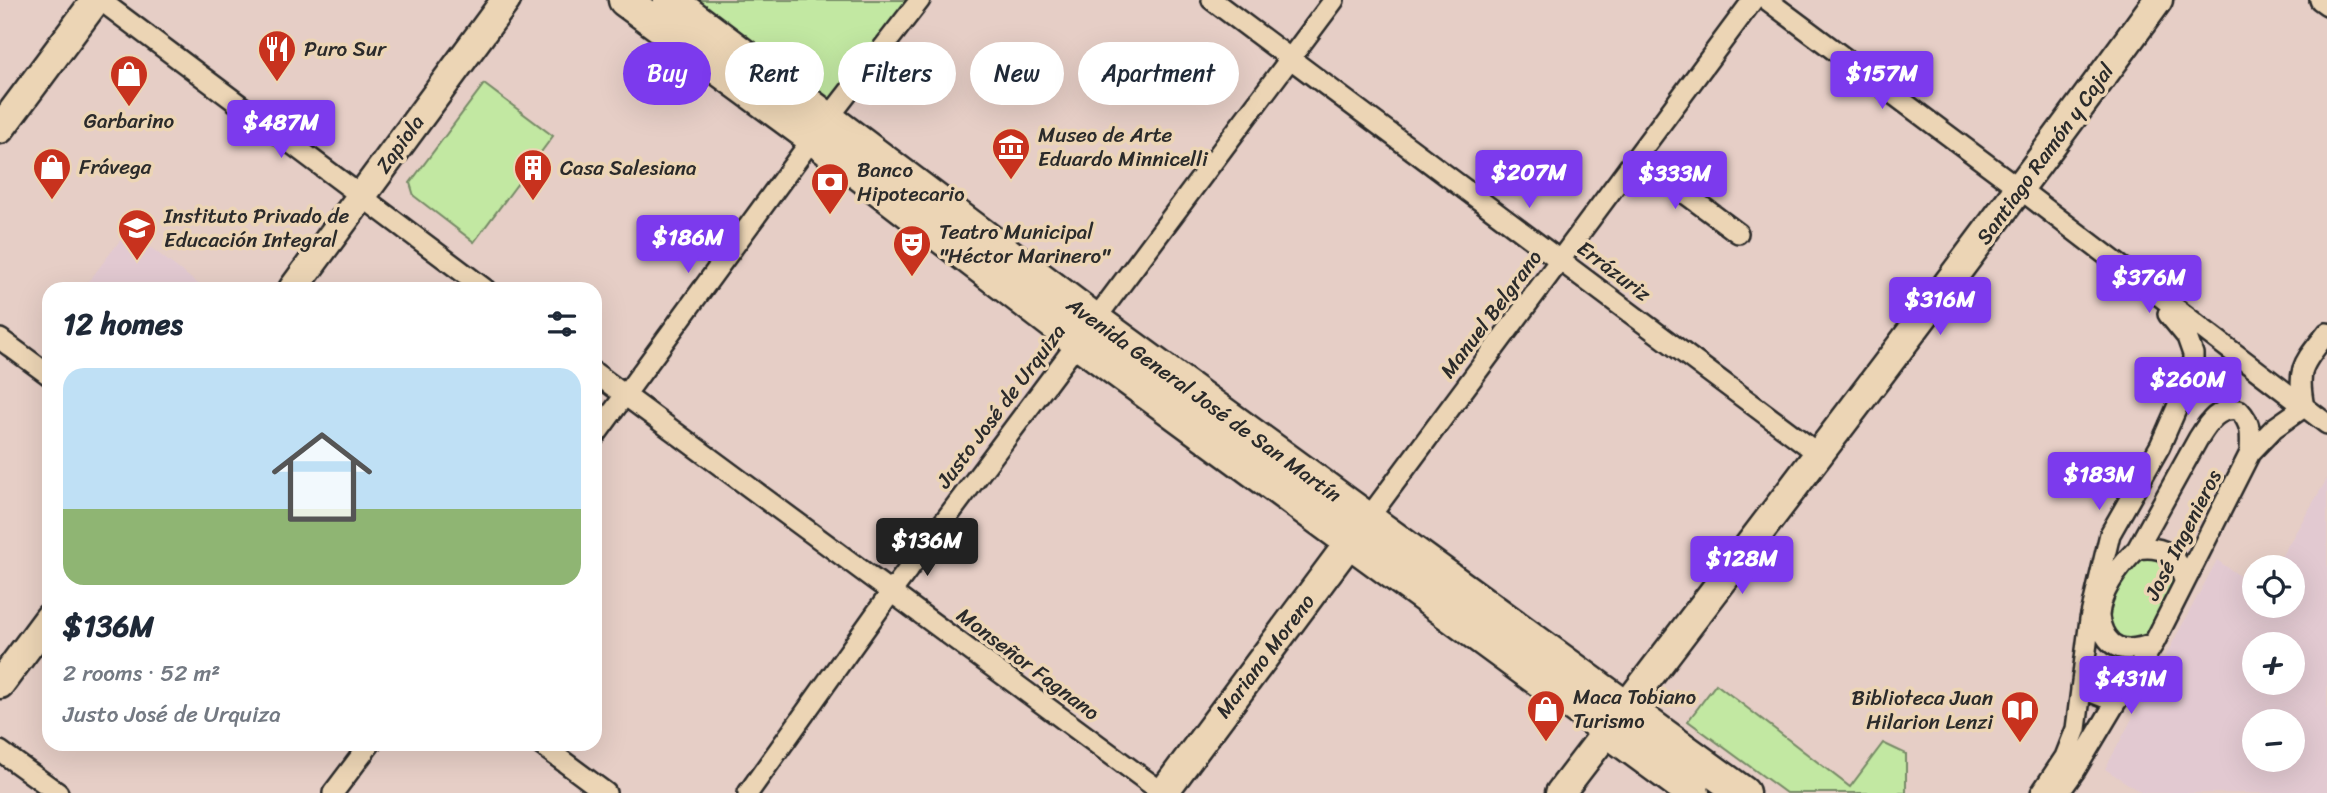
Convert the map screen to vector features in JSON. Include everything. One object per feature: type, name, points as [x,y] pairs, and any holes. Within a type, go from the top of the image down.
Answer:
[{"type":"main road","name":"Avenida General José de San Martín","points":[[625,0],[821,129]]},
{"type":"main road","name":"Avenida General José de San Martín","points":[[670,0],[821,129],[1086,331],[1617,719],[1743,793]]},
{"type":"main road","name":"Avenida General José de San Martín","points":[[1617,719],[1693,793]]},
{"type":"street","points":[[0,129],[98,0],[476,282]]},
{"type":"street","name":"Zapiola","points":[[298,282],[506,0]]},
{"type":"street","points":[[602,426],[821,129],[920,0]]},
{"type":"street","name":"Errázuriz","points":[[1212,0],[1820,455]]},
{"type":"street","name":"Justo José de Urquiza","points":[[748,793],[892,591],[1334,0]]},
{"type":"street","name":"Manuel Belgrano","points":[[1358,531],[1752,0]]},
{"type":"street","points":[[1767,0],[2327,424]]},
{"type":"street","name":"Santiago Ramón y Cajal","points":[[1560,793],[1820,455],[2158,0]]},
{"type":"street","points":[[2320,0],[2327,5]]},
{"type":"street","points":[[1636,157],[1738,233]]},
{"type":"street","points":[[2059,793],[2071,763],[2081,688],[2110,534],[2160,446],[2193,371],[2193,354],[2187,337],[2147,288]]},
{"type":"street","points":[[2304,407],[2301,371],[2327,332]]},
{"type":"street","points":[[0,339],[42,371]]},
{"type":"street","name":"Monseñor Fagnano","points":[[602,378],[1163,793]]},
{"type":"street","name":"José Ingenieros","points":[[2041,793],[2096,736],[2154,643],[2250,453],[2274,428],[2304,407]]},
{"type":"street","points":[[2094,618],[2113,578],[2137,549],[2209,421],[2223,410],[2239,410],[2251,428],[2250,453]]},
{"type":"street","name":"Mariano Moreno","points":[[1163,793],[1358,531]]},
{"type":"street","points":[[2137,549],[2156,548],[2170,553],[2183,572],[2184,580]]},
{"type":"street","points":[[2094,618],[2105,636],[2119,648],[2131,650],[2154,643]]},
{"type":"street","points":[[0,684],[42,627]]},
{"type":"street","points":[[2081,688],[2116,702]]},
{"type":"street","points":[[2076,729],[2096,736]]},
{"type":"street","points":[[0,751],[58,793]]},
{"type":"street","points":[[334,793],[365,751]]},
{"type":"street","points":[[549,751],[606,793]]},
{"type":"shaded area","name":"Instituto Privado de Educación Integral","points":[[128,230],[196,282],[88,282]]},
{"type":"shaded area","points":[[2327,479],[2327,793],[2142,793],[2105,769],[2217,560],[2242,578],[2242,618],[2305,618],[2305,555],[2282,555]]},
{"type":"green space","points":[[670,0],[920,0],[888,42],[838,42],[839,105],[828,119],[809,105],[824,105],[824,42],[726,42]]},
{"type":"green space","points":[[484,84],[553,136],[474,242],[414,196],[410,183]]},
{"type":"green space","points":[[2144,554],[2170,563],[2175,581],[2163,610],[2146,638],[2128,642],[2115,637],[2107,616],[2108,608],[2120,583]]},
{"type":"green space","points":[[1716,684],[1850,787],[1883,743],[1906,754],[1906,793],[1786,793],[1688,721]]},
{"type":"place","name":"Puro Sur","points":[[277,83]]},
{"type":"place","name":"Garbarino","points":[[129,108]]},
{"type":"place","name":"Museo de Arte Eduardo Minnicelli","points":[[1011,181]]},
{"type":"place","name":"Frávega","points":[[52,201]]},
{"type":"place","name":"Casa Salesiana","points":[[533,202]]},
{"type":"place","name":"Banco Hipotecario","points":[[830,216]]},
{"type":"place","name":"Instituto Privado de Educación Integral","points":[[137,262]]},
{"type":"place","name":"Teatro Municipal \"Héctor Marinero\"","points":[[912,278]]},
{"type":"place","name":"Maca Tobiano Turismo","points":[[1546,743]]},
{"type":"place","name":"Biblioteca Juan Hilarion Lenzi","points":[[2020,744]]}]
